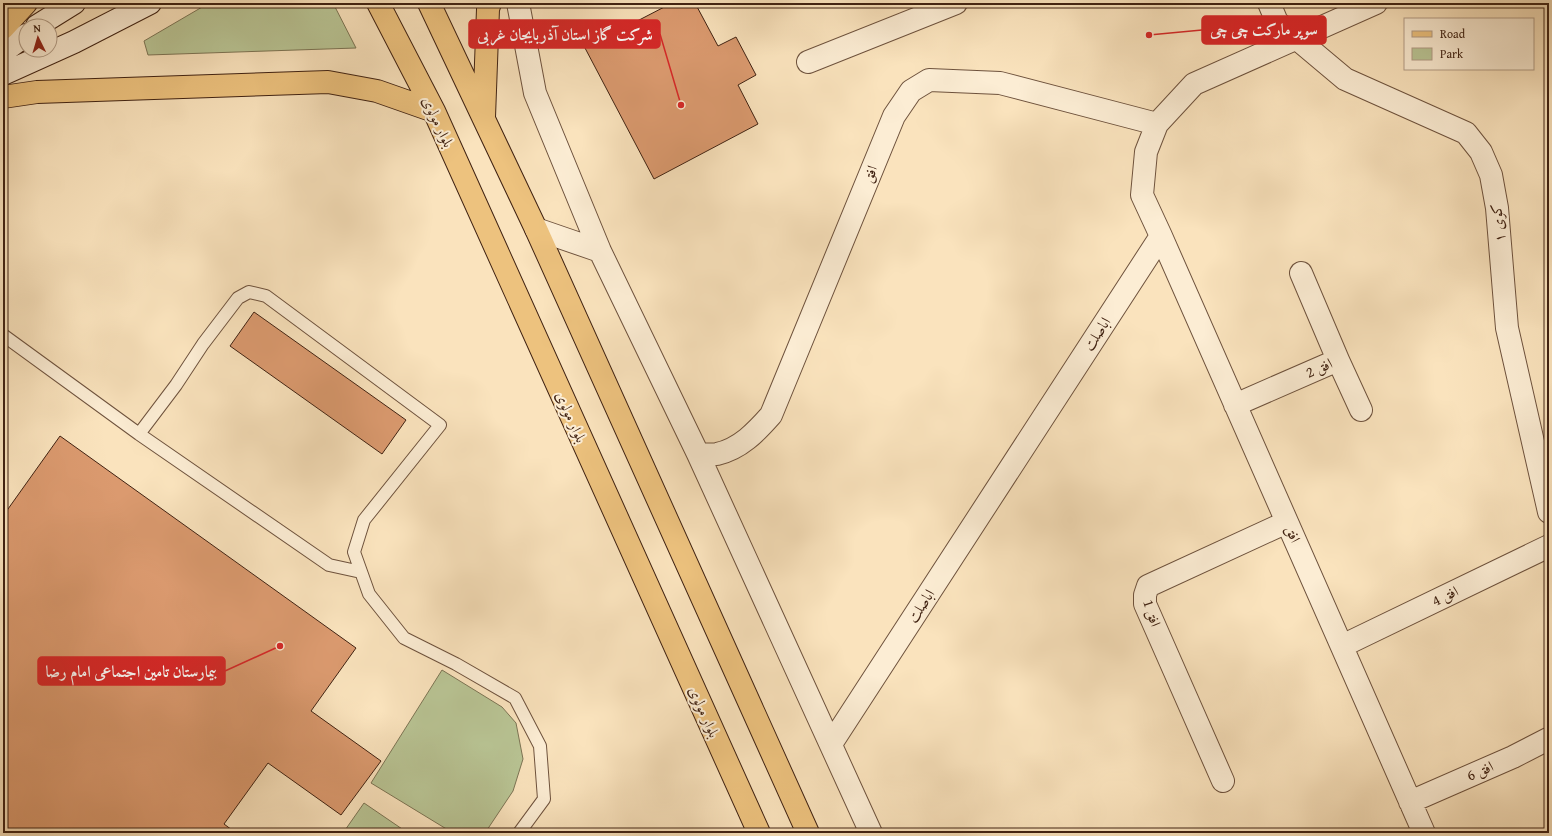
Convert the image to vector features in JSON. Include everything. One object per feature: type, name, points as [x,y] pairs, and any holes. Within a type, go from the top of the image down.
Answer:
[{"type":"main road","points":[[3,28],[26,3]]},
{"type":"main road","name":"بلوار مولوی","points":[[378,3],[434,111],[759,833]]},
{"type":"main road","points":[[429,3],[536,229],[808,833]]},
{"type":"main road","points":[[484,120],[488,9],[490,3]]},
{"type":"main road","points":[[3,97],[37,92],[328,82],[377,91],[434,111]]},
{"type":"street","points":[[50,18],[74,3]]},
{"type":"street","points":[[3,74],[74,42],[150,3]]},
{"type":"street","points":[[518,3],[535,93],[600,251],[698,454],[871,833]]},
{"type":"street","points":[[808,62],[956,3]]},
{"type":"street","name":"کوی ۱","points":[[1269,3],[1277,22],[1345,79],[1466,133],[1481,152],[1491,175],[1497,208],[1507,328],[1549,512]]},
{"type":"street","points":[[1160,236],[1142,195],[1146,152],[1157,124],[1194,84],[1376,3]]},
{"type":"street","points":[[3,52],[18,41]]},
{"type":"street","name":"افق","points":[[698,454],[717,454],[734,447],[754,434],[771,415],[894,116],[911,91],[929,80],[1000,83],[1157,124]]},
{"type":"street","points":[[536,229],[600,251]]},
{"type":"street","name":"افق","points":[[1160,236],[1424,833]]},
{"type":"street","name":"اباصلت","points":[[831,744],[1160,236]]},
{"type":"street","name":"افق 2","points":[[1235,405],[1338,360],[1301,273]]},
{"type":"street","points":[[1338,360],[1361,410]]},
{"type":"street","name":"افق 1","points":[[1223,781],[1145,604],[1145,594],[1148,586],[1287,522]]},
{"type":"street","name":"افق 4","points":[[1342,646],[1549,546]]},
{"type":"street","name":"افق 6","points":[[1410,802],[1548,740]]},
{"type":"lane","points":[[139,434],[203,344],[238,298],[249,292],[266,296],[440,424],[364,520],[354,552],[369,594],[404,638],[456,664],[514,698],[540,746],[544,799],[519,833]]},
{"type":"lane","points":[[3,335],[139,434],[329,565],[361,572]]},
{"type":"green space","points":[[209,3],[333,3],[356,48],[148,55],[144,41]]},
{"type":"green space","points":[[442,670],[502,707],[516,723],[523,759],[513,791],[485,833],[453,833],[371,783]]},
{"type":"green space","points":[[364,803],[408,833],[343,833]]},
{"type":"building","points":[[672,3],[695,3],[718,46],[736,37],[756,75],[738,85],[758,124],[654,179],[585,48]]},
{"type":"building","points":[[254,312],[406,420],[382,454],[230,346]]},
{"type":"building","points":[[60,436],[356,648],[311,711],[381,761],[341,815],[268,763],[224,824],[236,833],[3,833],[3,516]]},
{"type":"place","name":"سوپر مارکت چی چی","points":[[1149,35]]},
{"type":"place","name":"شرکت گاز استان آذربایجان غربی","points":[[681,105]]},
{"type":"place","name":"بیمارستان تامین اجتماعی امام رضا","points":[[280,646]]}]
